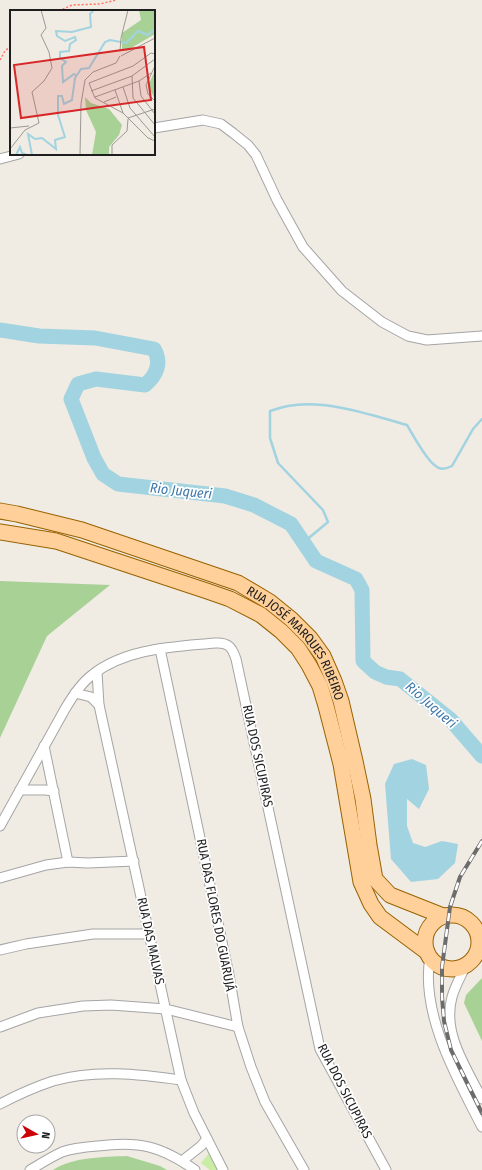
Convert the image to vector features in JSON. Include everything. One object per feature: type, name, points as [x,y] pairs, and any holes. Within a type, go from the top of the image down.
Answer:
[{"type":"main road","name":"RUA JOSÉ MARQUES RIBEIRO","points":[[0,512],[24,516],[82,530],[238,583],[270,602],[291,619],[310,638],[323,656],[334,680],[341,701],[355,761],[375,879],[390,895],[443,916]]},
{"type":"main road","name":"RUA JOSÉ MARQUES RIBEIRO","points":[[0,532],[56,541],[230,599],[261,614],[281,630],[298,648],[320,686],[341,764],[361,882],[364,889],[380,918],[429,955]]},
{"type":"main road","points":[[450,914],[461,916],[477,927],[478,946],[474,961],[454,969],[442,967],[429,955],[426,942],[428,931],[434,922],[443,916],[450,914]]},
{"type":"street","points":[[155,128],[202,120],[221,124],[234,132],[256,155],[277,200],[303,247],[342,291],[382,322],[408,336],[427,340],[482,336]]},
{"type":"street","points":[[0,159],[15,155]]},
{"type":"street","name":"RUA DOS SICUPIRAS","points":[[0,826],[53,728],[75,693],[92,675],[116,661],[160,649],[221,643],[230,645],[234,650],[251,724],[320,1049],[386,1170]]},
{"type":"street","name":"RUA DAS FLORES DO GUARUJÁ","points":[[160,649],[227,967],[238,1027],[251,1067],[265,1102],[304,1170]]},
{"type":"street","name":"RUA DAS MALVAS","points":[[97,672],[99,705],[181,1080],[207,1139],[224,1170]]},
{"type":"street","points":[[75,693],[91,697],[99,705]]},
{"type":"street","points":[[44,746],[68,862]]},
{"type":"street","points":[[20,790],[54,791]]},
{"type":"street","points":[[0,878],[68,862],[88,863],[134,861]]},
{"type":"street","points":[[0,950],[26,944],[93,934],[149,934]]},
{"type":"street","points":[[429,955],[428,982],[436,1024],[449,1063],[482,1127]]},
{"type":"street","points":[[474,961],[452,998],[450,1029],[461,1057],[482,1099]]},
{"type":"street","points":[[0,1027],[38,1013],[83,1006],[118,1006],[166,1009],[238,1027]]},
{"type":"street","points":[[0,1104],[53,1081],[79,1076],[109,1074],[149,1076],[181,1080]]},
{"type":"street","points":[[182,1161],[201,1146],[207,1139]]},
{"type":"street","points":[[30,1170],[62,1152],[80,1147],[124,1144],[153,1147],[166,1152],[195,1170]]},
{"type":"path","points":[[61,10],[72,5],[100,4],[116,0]]},
{"type":"path","points":[[0,60],[5,51],[10,47]]},
{"type":"green space","points":[[0,581],[110,585],[47,636],[0,738]]},
{"type":"green space","points":[[482,978],[482,1041],[464,1003],[466,995]]},
{"type":"green space","points":[[209,1153],[219,1170],[210,1170],[201,1163]]},
{"type":"green space","points":[[127,1156],[160,1166],[167,1170],[53,1170],[69,1162],[79,1160],[98,1157]]},
{"type":"water","points":[[412,759],[426,765],[429,789],[419,809],[407,799],[407,826],[413,843],[425,847],[442,841],[458,844],[455,863],[438,879],[411,882],[391,859],[385,784],[394,764]]},
{"type":"waterway","name":"Rio Juqueri","points":[[0,330],[39,336],[95,338],[154,349],[158,359],[158,364],[153,377],[145,385],[96,379],[78,384],[71,399],[94,458],[103,474],[118,484],[225,496],[254,505],[291,524],[316,561],[356,579],[362,590],[363,661],[375,672],[386,677],[400,679],[450,719],[482,756]]},
{"type":"waterway","points":[[304,542],[328,522],[323,510],[278,463],[270,438],[270,411],[281,407],[303,404],[333,406],[407,425],[420,448],[429,460],[437,467],[442,469],[452,466],[473,429],[482,419]]},
{"type":"railway","points":[[482,841],[460,877],[450,907],[442,967],[444,1021],[451,1050],[482,1113]]}]
